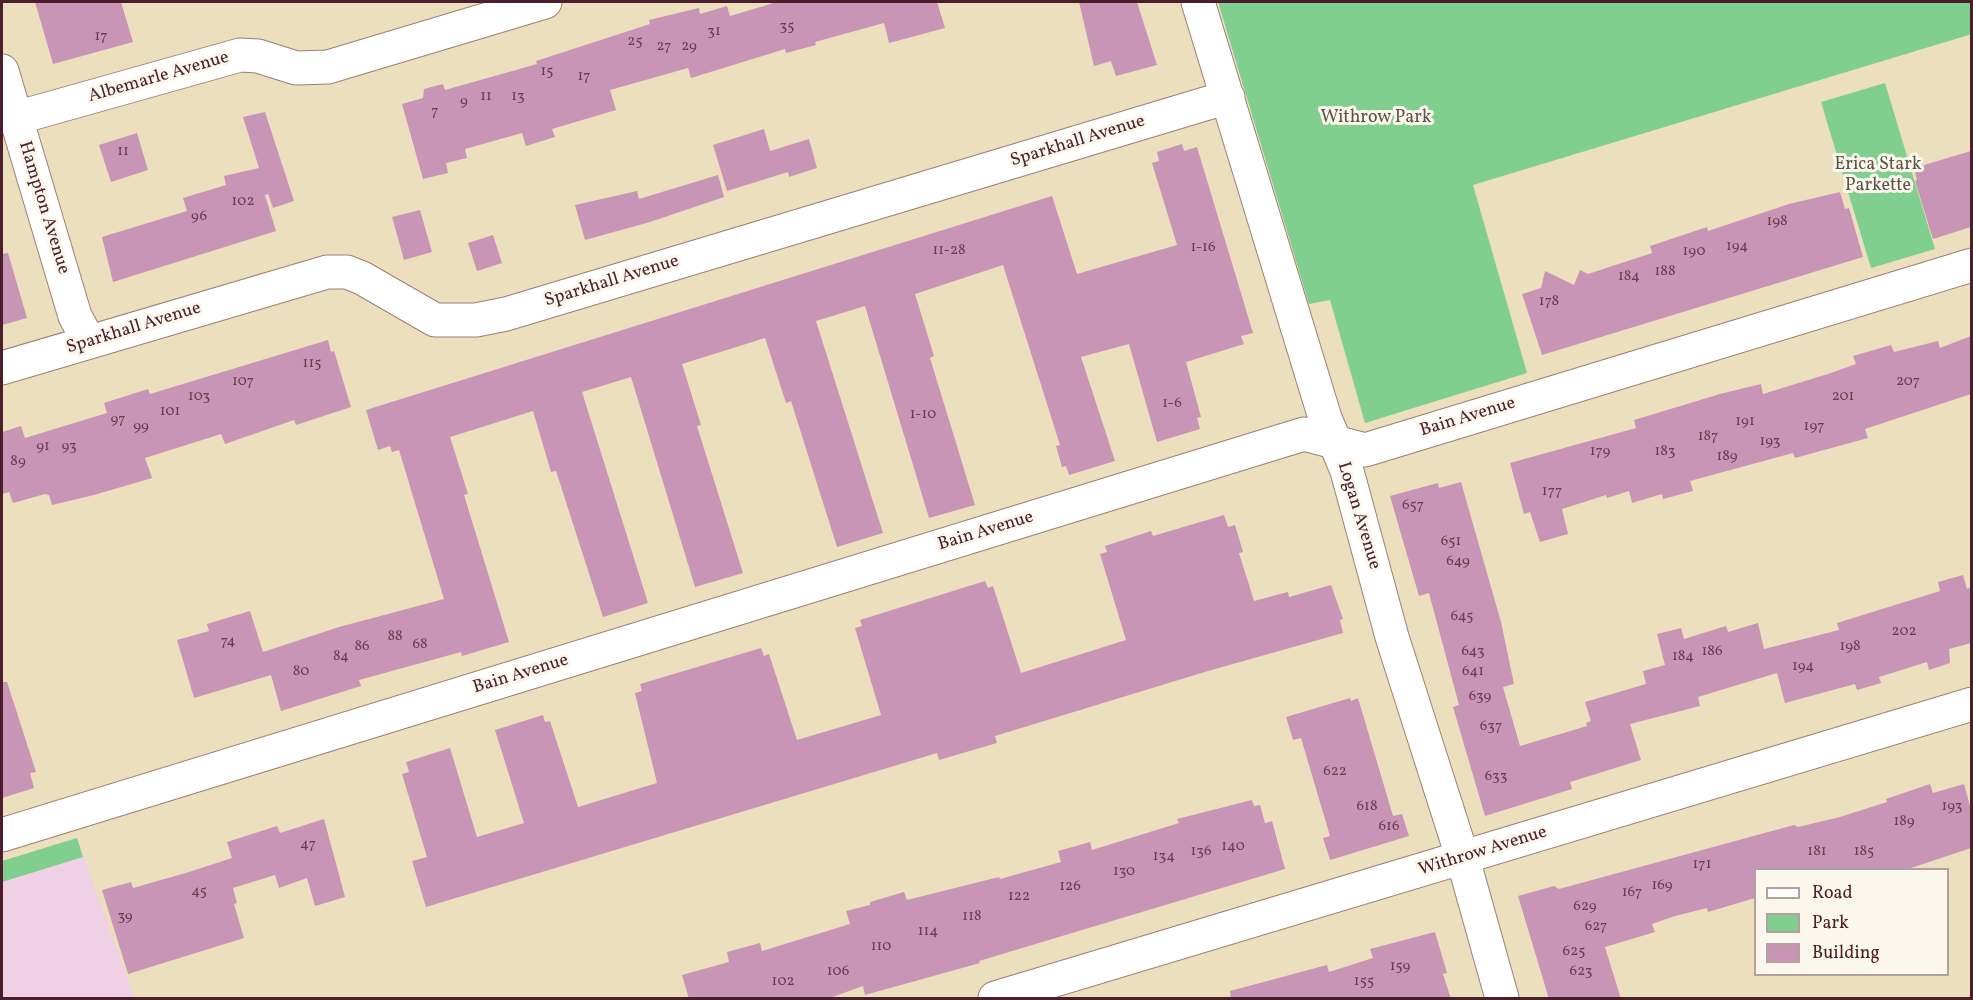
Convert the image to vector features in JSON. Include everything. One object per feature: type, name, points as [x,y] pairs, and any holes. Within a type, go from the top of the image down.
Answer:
[{"type":"street","name":"Albemarle Avenue","points":[[16,118],[240,56],[258,56],[296,68],[328,68],[544,2]]},
{"type":"street","name":"Logan Avenue","points":[[1198,2],[1333,441],[1347,471],[1395,645],[1463,859],[1502,999]]},
{"type":"street","name":"Hampton Avenue","points":[[2,71],[75,316],[89,342]]},
{"type":"street","name":"Sparkhall Avenue","points":[[2,368],[327,272],[338,271],[362,278],[435,320],[476,320],[506,314],[1228,97]]},
{"type":"street","name":"Bain Avenue","points":[[2,835],[1304,434],[1365,450],[1971,265]]},
{"type":"street","name":"Withrow Avenue","points":[[995,999],[1971,704]]},
{"type":"shaded area","points":[[77,838],[134,998],[2,998],[2,861]]},
{"type":"green space","name":"Withrow Park","points":[[1218,2],[1971,2],[1972,34],[1473,185],[1527,373],[1365,423],[1330,300],[1309,304]]},
{"type":"green space","name":"Erica Stark Parkette","points":[[1885,83],[1935,249],[1871,268],[1821,102]]},
{"type":"green space","points":[[77,838],[83,857],[2,882],[2,861]]},
{"type":"building","points":[[35,2],[121,2],[133,42],[53,64]]},
{"type":"building","points":[[777,2],[937,2],[945,28],[889,43],[884,23],[815,42],[816,45],[786,53],[785,49],[691,78],[688,68],[610,90],[616,110],[552,129],[555,137],[526,146],[522,133],[465,149],[467,158],[446,163],[448,173],[423,179],[402,104],[423,98],[424,89],[443,84],[445,90],[537,64],[536,61],[650,24],[649,20],[699,8],[700,14],[727,6],[730,16]]},
{"type":"building","points":[[1079,2],[1137,2],[1157,65],[1116,76],[1111,61],[1094,66]]},
{"type":"building","points":[[265,112],[294,201],[273,208],[268,194],[265,195],[276,231],[113,282],[102,237],[187,211],[183,198],[226,185],[224,176],[259,168],[243,117]]},
{"type":"building","points":[[764,129],[770,151],[809,139],[817,168],[789,177],[788,172],[727,191],[713,145]]},
{"type":"building","points":[[137,133],[148,170],[111,182],[99,145]]},
{"type":"building","points":[[1182,144],[1184,151],[1197,147],[1253,333],[1241,336],[1244,344],[1186,362],[1201,417],[1197,418],[1200,429],[1157,442],[1129,344],[1081,357],[1115,461],[1069,475],[1066,466],[1062,467],[1056,446],[1060,445],[1003,265],[915,294],[934,356],[930,358],[975,505],[929,518],[865,306],[816,321],[883,533],[837,547],[791,401],[786,403],[765,338],[682,364],[701,425],[697,426],[743,573],[695,587],[631,377],[582,392],[648,603],[603,617],[556,471],[551,472],[533,411],[450,437],[468,494],[464,495],[509,642],[462,656],[461,652],[359,680],[361,686],[281,711],[271,675],[194,698],[177,640],[209,631],[207,624],[250,611],[263,652],[339,627],[444,599],[399,450],[392,452],[390,446],[378,450],[366,410],[1052,196],[1077,274],[1177,245],[1152,163],[1159,161],[1157,152]]},
{"type":"building","points":[[1971,151],[1971,227],[1933,239],[1915,181],[1917,180],[1914,168]]},
{"type":"building","points":[[718,175],[724,197],[650,222],[585,240],[575,205],[637,191],[639,199]]},
{"type":"building","points":[[1840,192],[1845,209],[1849,208],[1863,257],[1542,355],[1522,294],[1541,288],[1545,271],[1574,285],[1580,270],[1588,274],[1652,253],[1650,246],[1707,227],[1708,231],[1789,204]]},
{"type":"building","points":[[420,210],[432,252],[404,260],[392,217]]},
{"type":"building","points":[[493,235],[502,263],[477,271],[468,243]]},
{"type":"building","points":[[8,253],[27,318],[2,325],[2,254]]},
{"type":"building","points":[[1971,336],[1971,394],[1865,429],[1868,438],[1795,458],[1793,453],[1690,481],[1693,491],[1663,499],[1662,494],[1632,503],[1629,491],[1607,498],[1606,495],[1562,509],[1568,534],[1540,542],[1530,512],[1524,514],[1510,463],[1636,428],[1634,420],[1720,394],[1761,384],[1763,394],[1831,373],[1856,364],[1853,356],[1891,345],[1894,352],[1938,341],[1940,348]]},
{"type":"building","points":[[328,340],[331,352],[334,351],[351,407],[296,425],[294,420],[225,444],[221,434],[145,458],[152,478],[94,495],[52,505],[49,495],[45,494],[13,503],[9,492],[2,494],[2,432],[21,426],[25,438],[107,413],[104,403],[148,389],[150,394]]},
{"type":"building","points":[[1461,482],[1501,622],[1514,684],[1503,687],[1520,746],[1587,726],[1586,723],[1591,721],[1585,702],[1646,684],[1643,671],[1665,665],[1657,634],[1681,628],[1684,639],[1726,626],[1728,632],[1758,623],[1764,649],[1839,630],[1837,623],[1940,591],[1938,582],[1963,575],[1967,589],[1971,587],[1971,643],[1949,649],[1950,663],[1929,670],[1927,662],[1879,677],[1881,683],[1857,690],[1855,684],[1785,703],[1777,673],[1698,697],[1700,706],[1630,724],[1641,760],[1570,782],[1572,789],[1485,816],[1453,707],[1459,705],[1429,593],[1419,596],[1390,496],[1438,483],[1439,488]]},
{"type":"building","points":[[1224,515],[1228,527],[1235,525],[1243,552],[1239,553],[1254,601],[1288,592],[1289,597],[1331,585],[1343,619],[1340,620],[1343,633],[1208,671],[995,736],[997,743],[939,760],[937,753],[426,907],[412,861],[427,857],[402,774],[409,772],[406,762],[450,748],[477,837],[524,823],[495,730],[543,715],[545,722],[550,721],[578,807],[657,783],[635,693],[642,691],[640,684],[761,648],[764,656],[769,654],[797,740],[881,715],[855,628],[862,626],[860,620],[985,581],[988,588],[993,586],[1021,673],[1126,640],[1100,554],[1107,552],[1105,546],[1151,531],[1153,536]]},
{"type":"building","points":[[2,682],[7,682],[36,772],[30,773],[34,788],[2,798]]},
{"type":"building","points":[[1350,698],[1351,701],[1358,698],[1393,816],[1402,814],[1409,836],[1330,860],[1323,838],[1330,836],[1301,738],[1293,740],[1286,717]]},
{"type":"building","points":[[1930,784],[1933,793],[1964,784],[1971,810],[1971,848],[1911,868],[1754,868],[1754,898],[1708,912],[1707,908],[1675,916],[1652,924],[1655,932],[1605,947],[1621,999],[1549,999],[1518,896],[1554,886],[1559,889],[1794,825],[1798,827],[1840,817],[1887,802],[1886,799]]},
{"type":"building","points":[[1252,800],[1254,806],[1260,805],[1265,823],[1272,821],[1285,869],[979,961],[980,963],[865,995],[863,986],[827,999],[689,999],[682,975],[729,962],[727,952],[760,943],[762,951],[850,924],[846,911],[870,905],[870,902],[904,892],[907,900],[999,877],[1000,879],[1061,862],[1058,851],[1090,842],[1092,850],[1179,823],[1177,819]]},
{"type":"building","points":[[324,819],[345,897],[315,906],[307,878],[279,888],[275,875],[233,888],[237,903],[234,904],[244,938],[128,974],[102,890],[131,882],[133,888],[189,872],[232,858],[227,842],[277,826],[280,833]]},
{"type":"building","points":[[1435,932],[1447,973],[1443,974],[1451,999],[1231,999],[1230,991],[1327,965],[1329,972],[1373,958],[1370,949]]}]
